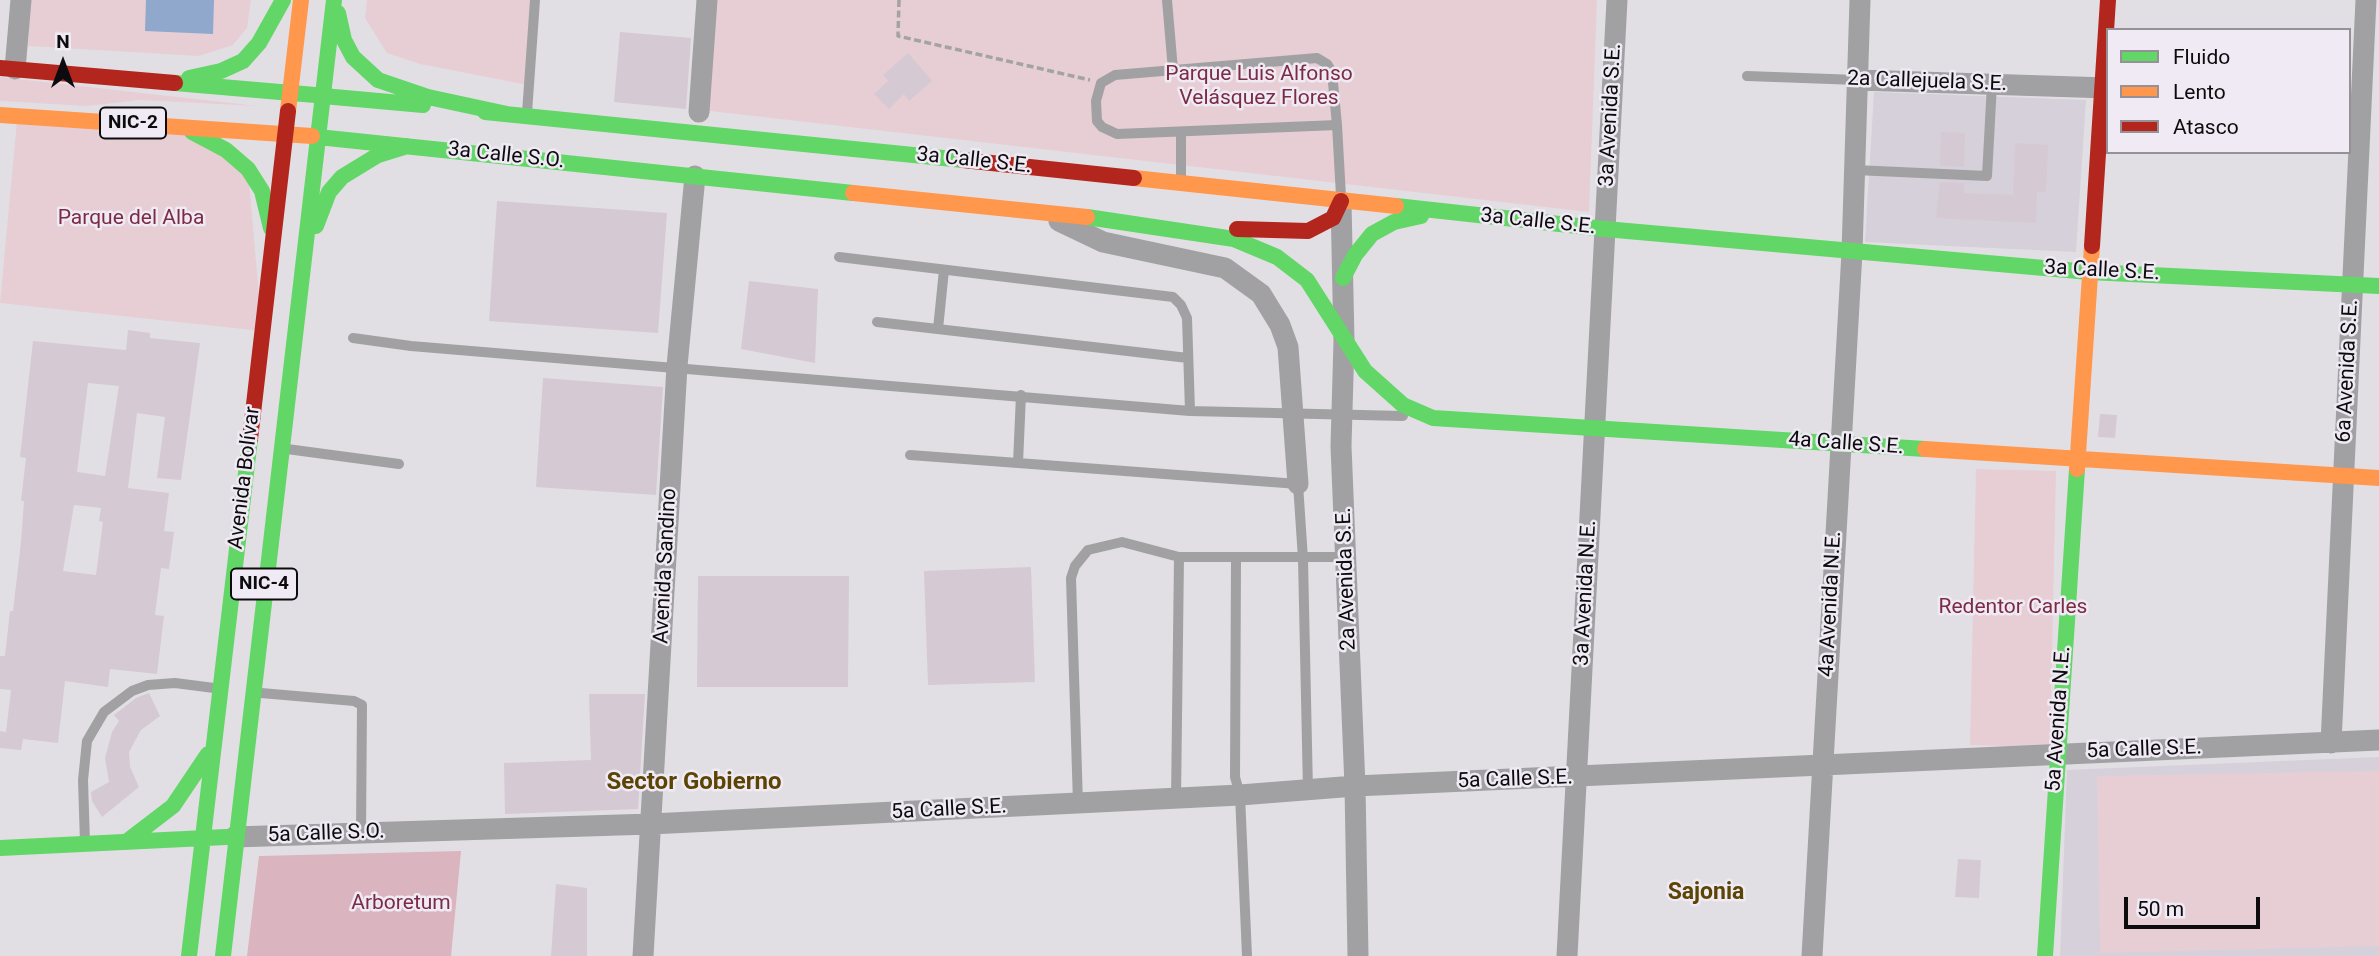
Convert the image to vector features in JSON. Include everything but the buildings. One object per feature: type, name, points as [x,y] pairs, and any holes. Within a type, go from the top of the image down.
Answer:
[{"type":"main road","points":[[165,83],[221,71],[243,61],[259,43],[282,0]]},
{"type":"main road","name":"Avenida Bolívar","points":[[189,956],[301,0]]},
{"type":"main road","points":[[336,0],[348,49],[357,64],[371,75],[418,94],[507,114]]},
{"type":"main road","name":"NIC-4","points":[[318,137],[336,0]]},
{"type":"main road","name":"5a Avenida N.E.","points":[[2107,28],[2108,0]]},
{"type":"main road","name":"NIC-2","points":[[7,69],[270,94],[323,96]]},
{"type":"main road","name":"5a Avenida N.E.","points":[[2045,956],[2088,272],[2106,88]]},
{"type":"main road","name":"3a Calle S.O.","points":[[323,96],[527,116],[699,122]]},
{"type":"main road","name":"NIC-2","points":[[0,115],[318,137]]},
{"type":"main road","name":"3a Calle S.E.","points":[[699,122],[1181,184],[1605,229],[2088,272],[2379,286]]},
{"type":"main road","points":[[172,126],[212,142],[248,169],[266,204],[274,244]]},
{"type":"main road","name":"Avenida Bolívar","points":[[223,956],[234,837],[318,137]]},
{"type":"main road","name":"3a Calle S.O.","points":[[318,137],[695,176]]},
{"type":"main road","points":[[295,331],[316,225],[330,192],[342,177],[359,165],[407,146]]},
{"type":"main road","name":"3a Calle S.E.","points":[[695,176],[1113,220],[1234,239],[1278,257],[1307,280],[1319,294],[1344,341]]},
{"type":"main road","points":[[1113,220],[1294,233],[1333,218],[1341,201]]},
{"type":"main road","points":[[1343,278],[1359,248],[1377,230],[1401,220],[1451,213]]},
{"type":"main road","name":"4a Calle S.E.","points":[[1344,341],[1387,393],[1425,415],[2379,478]]},
{"type":"main road","points":[[126,842],[173,806],[203,765],[214,739]]},
{"type":"main road","name":"5a Calle S.O.","points":[[0,848],[234,837]]},
{"type":"main road","points":[[159,840],[181,856],[198,875]]},
{"type":"street","points":[[7,69],[21,0]]},
{"type":"street","points":[[699,122],[707,0]]},
{"type":"street","name":"3a Avenida S.E.","points":[[1605,229],[1617,0]]},
{"type":"street","name":"4a Avenida N.E.","points":[[1812,956],[1852,252],[1860,0]]},
{"type":"street","name":"6a Avenida S.E.","points":[[2331,743],[2366,0]]},
{"type":"street","name":"2a Callejuela S.E.","points":[[1858,80],[2106,88]]},
{"type":"street","name":"Avenida Sandino","points":[[643,956],[677,366],[695,176]]},
{"type":"street","name":"2a Avenida S.E.","points":[[1341,201],[1344,341],[1342,416],[1358,956]]},
{"type":"street","points":[[1038,212],[1104,242],[1203,261],[1225,268],[1261,294],[1280,325],[1288,347],[1298,484]]},
{"type":"street","name":"3a Avenida N.E.","points":[[1567,956],[1605,229]]},
{"type":"street","name":"5a Calle S.E.","points":[[651,824],[1176,799],[1355,786],[2379,740]]},
{"type":"street","name":"5a Calle S.O.","points":[[234,837],[651,824]]},
{"type":"lane","points":[[527,116],[535,0]]},
{"type":"lane","points":[[1167,0],[1173,70]]},
{"type":"lane","points":[[1337,125],[1116,134],[1102,127],[1097,121],[1096,101],[1101,83],[1115,75],[1317,58],[1332,72],[1337,125],[1341,201]]},
{"type":"lane","name":"2a Callejuela S.E.","points":[[1746,76],[1858,80]]},
{"type":"lane","points":[[1855,170],[1987,176],[1992,84]]},
{"type":"lane","points":[[1181,132],[1181,184]]},
{"type":"lane","points":[[839,257],[1173,297],[1181,305],[1187,318],[1190,411]]},
{"type":"lane","points":[[937,329],[944,270]]},
{"type":"lane","points":[[877,322],[1188,358]]},
{"type":"lane","points":[[353,338],[411,346],[677,366],[1190,411],[1342,416],[1425,415]]},
{"type":"lane","points":[[1018,463],[1021,395]]},
{"type":"lane","points":[[281,448],[398,464]]},
{"type":"lane","points":[[910,455],[1298,484],[1303,559],[1308,791]]},
{"type":"lane","points":[[1078,804],[1071,578],[1075,566],[1088,550],[1122,542],[1179,557],[1346,557]]},
{"type":"lane","points":[[1176,799],[1179,557]]},
{"type":"lane","points":[[1236,558],[1235,777],[1240,795],[1247,956]]},
{"type":"lane","points":[[85,844],[83,780],[87,741],[104,712],[121,698],[148,685],[175,683],[220,689]]},
{"type":"lane","points":[[251,692],[354,701],[362,705],[361,833]]},
{"type":"path","points":[[899,0],[898,36],[1101,83]]},
{"type":"shaded area","points":[[1874,92],[2086,100],[2076,252],[1865,242]]},
{"type":"shaded area","points":[[2379,757],[2379,956],[2060,956],[2067,770]]},
{"type":"green space","points":[[30,0],[251,0],[247,28],[233,45],[199,56],[28,46]]},
{"type":"green space","points":[[367,0],[538,0],[533,86],[420,64],[387,53],[365,18]]},
{"type":"green space","name":"Parque Luis Alfonso Velásquez Flores","points":[[698,0],[1597,0],[1589,212],[693,109]]},
{"type":"green space","points":[[0,77],[258,106],[140,100],[86,106],[0,101]]},
{"type":"green space","name":"Parque del Alba","points":[[18,110],[172,126],[248,169],[262,331],[0,303]]},
{"type":"green space","name":"Redentor Carles","points":[[1976,469],[2056,471],[2050,747],[1970,745]]},
{"type":"green space","points":[[2379,771],[2379,946],[2100,953],[2097,776]]},
{"type":"green space","name":"Arboretum","points":[[461,851],[451,956],[247,956],[259,856]]},
{"type":"water","points":[[146,0],[214,0],[213,34],[145,31]]},
{"type":"traffic: fast","points":[[189,78],[221,71],[243,61],[259,43],[283,0]]},
{"type":"traffic: fast","points":[[223,956],[334,0]]},
{"type":"traffic: fast","points":[[338,13],[344,40],[353,57],[378,80],[428,97],[507,114]]},
{"type":"traffic: fast","points":[[175,83],[315,95]]},
{"type":"traffic: fast","points":[[323,96],[423,105]]},
{"type":"traffic: fast","points":[[485,112],[963,160]]},
{"type":"traffic: fast","points":[[192,132],[226,150],[248,169],[262,191],[271,228]]},
{"type":"traffic: fast","points":[[318,137],[853,193]]},
{"type":"traffic: fast","points":[[316,226],[329,192],[342,177],[378,155],[407,146]]},
{"type":"traffic: fast","points":[[1396,206],[1605,229],[2089,272],[2379,286]]},
{"type":"traffic: fast","points":[[1343,278],[1355,255],[1372,234],[1394,222],[1421,216]]},
{"type":"traffic: fast","points":[[1087,217],[1234,239],[1277,257],[1307,280],[1365,371],[1403,405],[1433,418],[1925,449]]},
{"type":"traffic: fast","points":[[189,956],[250,439]]},
{"type":"traffic: fast","points":[[2045,956],[2077,469]]},
{"type":"traffic: fast","points":[[126,842],[173,806],[208,754]]},
{"type":"traffic: fast","points":[[0,848],[226,837]]},
{"type":"traffic: slow","points":[[288,111],[301,0]]},
{"type":"traffic: slow","points":[[0,115],[312,136]]},
{"type":"traffic: slow","points":[[1134,178],[1396,206]]},
{"type":"traffic: slow","points":[[853,193],[1087,217]]},
{"type":"traffic: slow","points":[[2077,469],[2092,246]]},
{"type":"traffic: slow","points":[[1925,449],[2379,478]]},
{"type":"traffic: jam","points":[[2106,28],[2108,0]]},
{"type":"traffic: jam","points":[[2092,246],[2106,31]]},
{"type":"traffic: jam","points":[[0,68],[175,83]]},
{"type":"traffic: jam","points":[[250,439],[288,111]]},
{"type":"traffic: jam","points":[[963,160],[1134,178]]},
{"type":"traffic: jam","points":[[1237,229],[1308,231],[1333,218],[1341,201]]},
{"type":"district","name":"Sector Gobierno","points":[[694,783]]},
{"type":"district","name":"Sajonia","points":[[1706,893]]}]
